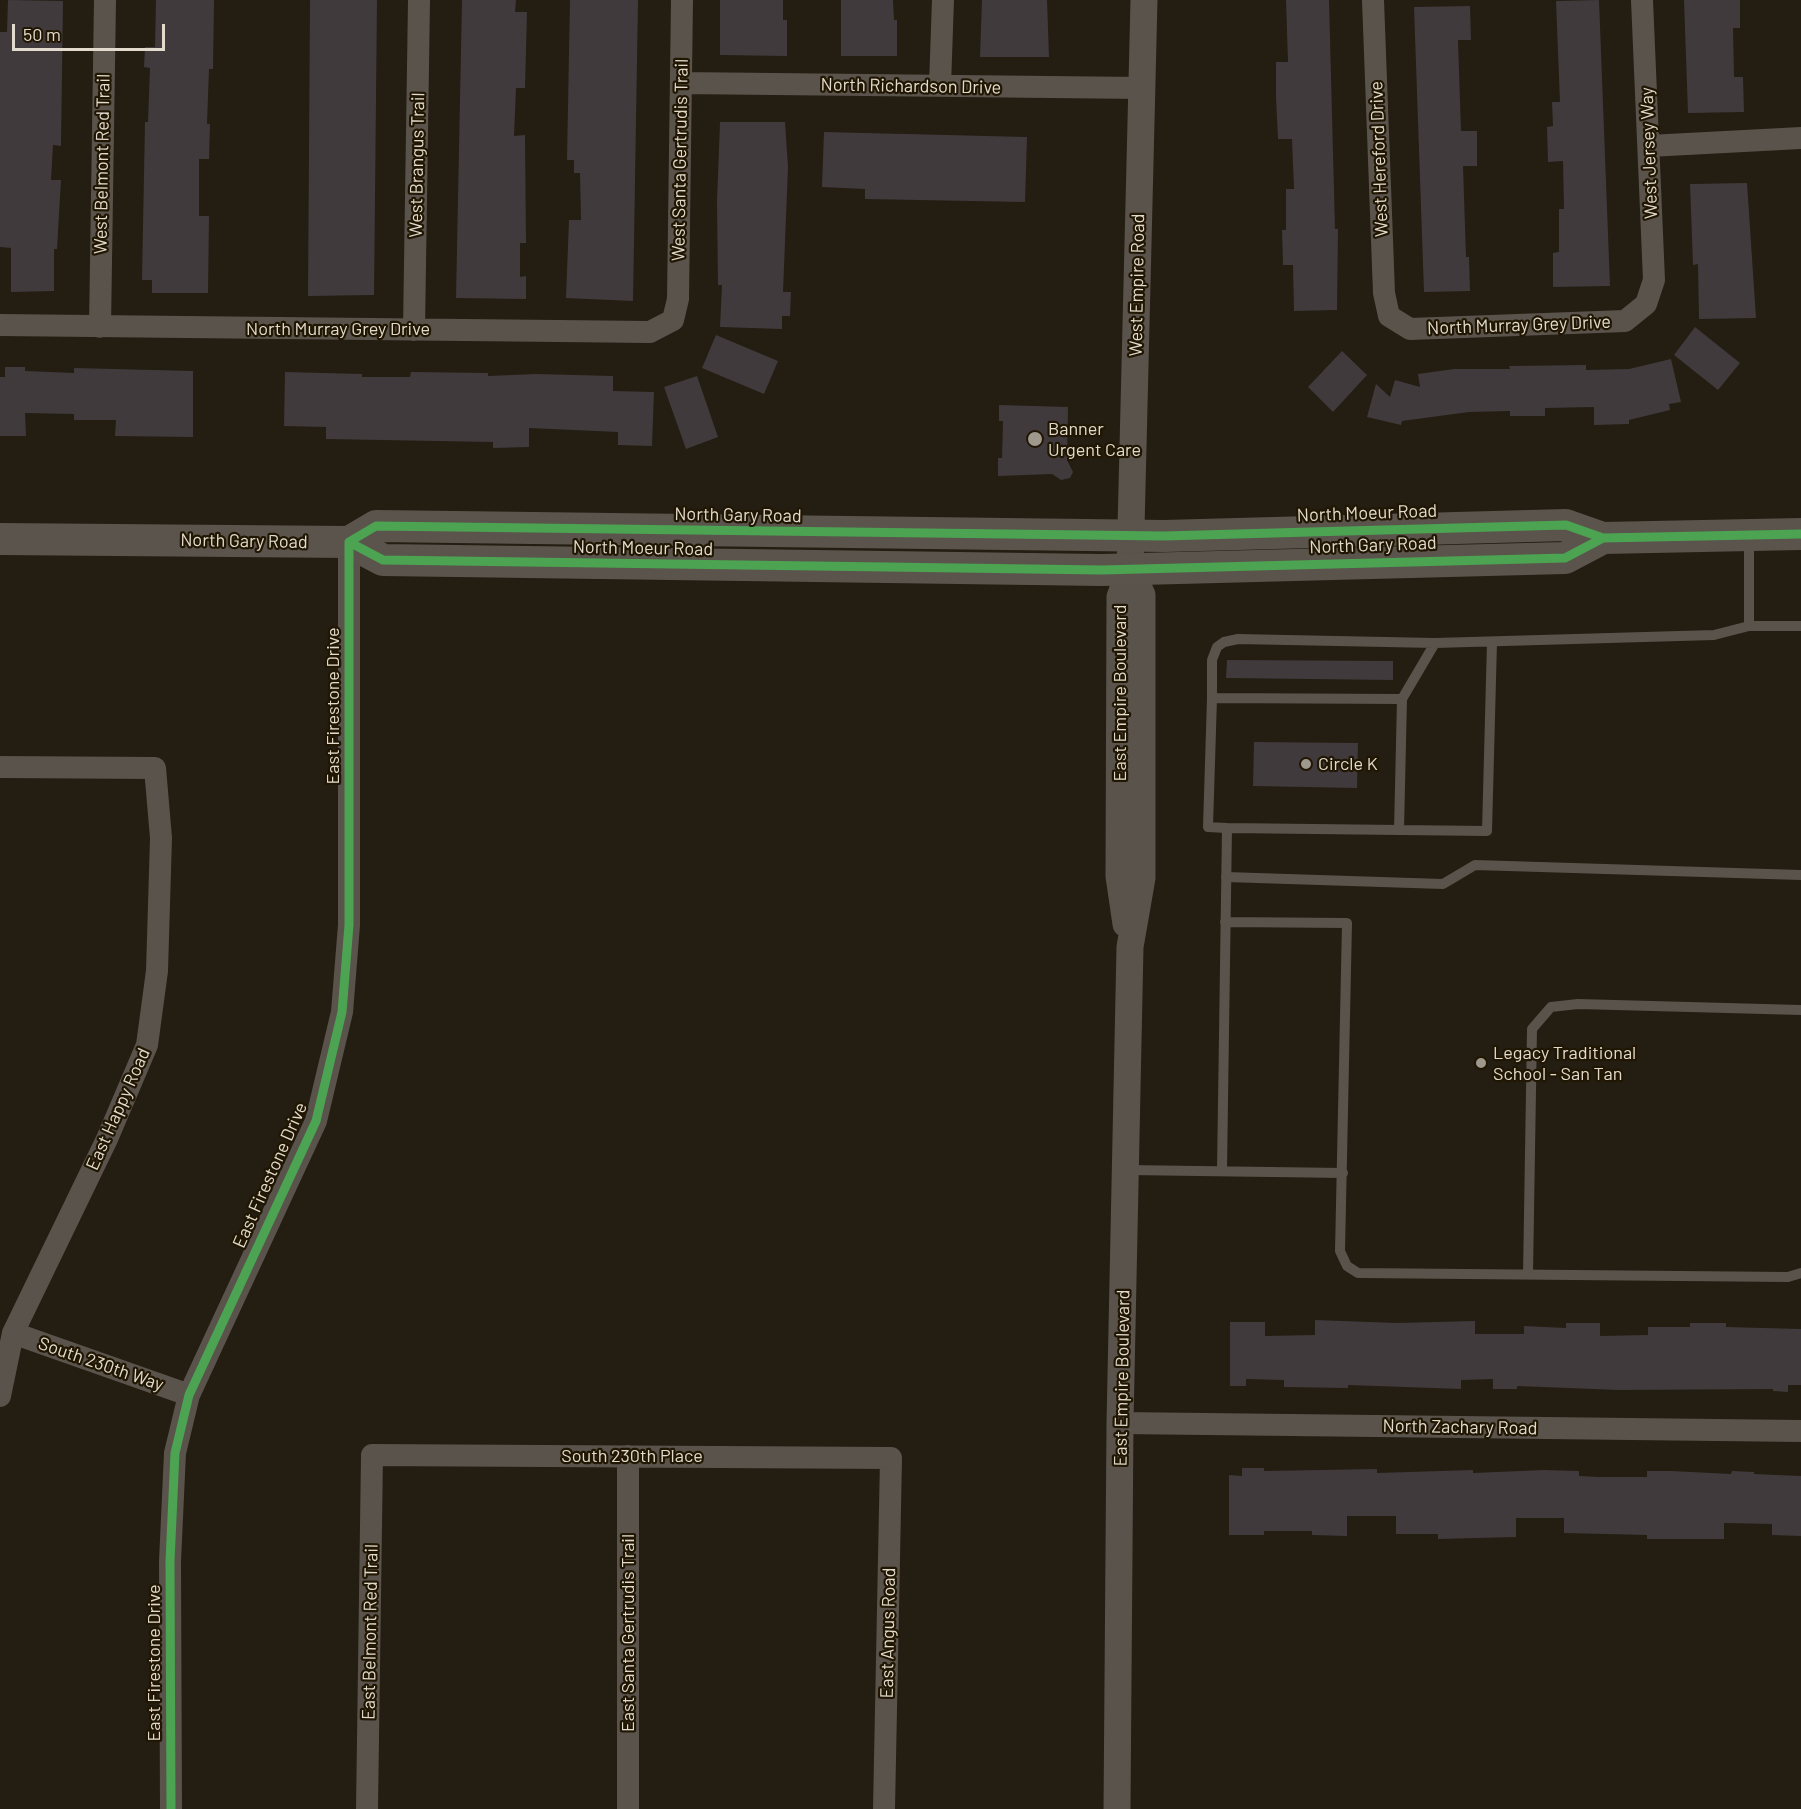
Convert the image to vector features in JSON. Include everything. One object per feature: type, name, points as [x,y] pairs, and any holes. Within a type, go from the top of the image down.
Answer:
[{"type":"main road","name":"North Moeur Road","points":[[1131,536],[1566,525],[1603,538]]},
{"type":"main road","name":"North Gary Road","points":[[0,539],[350,542],[376,526],[1131,536]]},
{"type":"main road","name":"North Gary Road","points":[[941,569],[1130,569],[1565,558],[1603,538],[1801,534]]},
{"type":"main road","name":"North Moeur Road","points":[[350,542],[383,560],[941,569]]},
{"type":"street","name":"West Belmont Red Trail","points":[[100,327],[105,0]]},
{"type":"street","name":"West Brangus Trail","points":[[414,330],[419,0]]},
{"type":"street","name":"West Santa Gertrudis Trail","points":[[673,320],[678,300],[681,0]]},
{"type":"street","points":[[940,86],[944,0]]},
{"type":"street","name":"West Empire Road","points":[[1130,569],[1144,0]]},
{"type":"street","name":"West Hereford Drive","points":[[1373,0],[1384,293],[1389,316]]},
{"type":"street","name":"West Jersey Way","points":[[1642,0],[1654,280],[1646,304]]},
{"type":"street","name":"North Richardson Drive","points":[[681,83],[1142,88]]},
{"type":"street","points":[[1649,146],[1801,138]]},
{"type":"street","name":"North Murray Grey Drive","points":[[1389,316],[1410,329],[1624,321],[1646,304]]},
{"type":"street","name":"North Murray Grey Drive","points":[[0,325],[650,332],[673,320]]},
{"type":"street","name":"East Firestone Drive","points":[[171,1809],[170,1561],[175,1453],[189,1395],[316,1120],[342,1012],[348,925],[350,542]]},
{"type":"street","name":"East Empire Boulevard","points":[[1117,1809],[1120,1423],[1130,947],[1119,876],[1120,597],[1130,569]]},
{"type":"street","name":"East Happy Road","points":[[0,767],[154,768],[161,838],[157,971],[147,1045],[107,1139],[13,1333],[0,1396]]},
{"type":"street","name":"South 230th Way","points":[[13,1333],[189,1395]]},
{"type":"street","name":"North Zachary Road","points":[[1120,1423],[1801,1431]]},
{"type":"street","name":"South 230th Place","points":[[372,1455],[891,1458]]},
{"type":"street","name":"East Belmont Red Trail","points":[[368,1809],[372,1455]]},
{"type":"street","name":"East Santa Gertrudis Trail","points":[[628,1456],[628,1809]]},
{"type":"street","name":"East Angus Road","points":[[884,1809],[891,1458]]},
{"type":"lane","points":[[1749,535],[1749,626]]},
{"type":"lane","points":[[1492,642],[1487,831],[1208,827],[1212,660],[1217,647],[1224,642],[1238,639],[1492,642],[1714,635],[1749,626],[1801,626]]},
{"type":"lane","points":[[1399,830],[1402,699],[1435,643]]},
{"type":"lane","points":[[1212,698],[1402,699]]},
{"type":"lane","points":[[1222,1170],[1227,828]]},
{"type":"lane","points":[[1226,877],[1443,884],[1475,866],[1801,875]]},
{"type":"lane","points":[[1225,922],[1347,923],[1340,1251],[1347,1266],[1358,1273],[1788,1277],[1801,1273]]},
{"type":"lane","points":[[1528,1274],[1532,1029],[1551,1007],[1578,1004],[1801,1010]]},
{"type":"lane","points":[[1127,1170],[1343,1173]]},
{"type":"building","points":[[8,0],[63,1],[61,146],[53,145],[51,180],[61,180],[57,249],[54,249],[54,291],[11,292],[11,248],[0,247],[0,32],[7,32]]},
{"type":"building","points":[[156,0],[214,0],[213,69],[209,69],[207,124],[210,124],[209,159],[199,159],[199,216],[209,216],[208,293],[152,293],[152,280],[142,280],[145,122],[148,122],[150,68],[144,67],[145,47],[155,47]]},
{"type":"building","points":[[310,0],[377,0],[374,295],[308,296]]},
{"type":"building","points":[[462,0],[516,0],[515,12],[527,12],[525,88],[516,88],[514,136],[525,135],[526,243],[520,243],[520,277],[526,276],[526,299],[456,298]]},
{"type":"building","points":[[570,0],[638,0],[633,301],[566,298],[569,220],[581,220],[580,173],[574,173],[574,160],[567,160]]},
{"type":"building","points":[[720,0],[783,0],[783,20],[787,20],[787,56],[720,55]]},
{"type":"building","points":[[841,0],[893,0],[894,20],[897,20],[897,56],[841,56]]},
{"type":"building","points":[[982,0],[1047,0],[1049,57],[980,57]]},
{"type":"building","points":[[1286,0],[1329,0],[1335,229],[1338,229],[1337,310],[1294,311],[1293,265],[1283,265],[1282,230],[1286,230],[1286,189],[1294,189],[1292,139],[1278,139],[1276,97],[1276,62],[1288,62]]},
{"type":"building","points":[[1599,0],[1610,286],[1553,287],[1553,253],[1559,252],[1559,209],[1564,209],[1563,161],[1548,162],[1547,127],[1553,126],[1552,102],[1560,102],[1556,1]]},
{"type":"building","points":[[1684,0],[1740,0],[1740,28],[1733,28],[1734,77],[1743,77],[1744,112],[1688,113]]},
{"type":"building","points":[[1470,6],[1471,40],[1458,40],[1461,131],[1477,131],[1477,166],[1463,166],[1466,257],[1469,257],[1470,291],[1424,292],[1414,7]]},
{"type":"building","points":[[720,122],[785,122],[788,167],[783,292],[791,292],[790,316],[782,316],[782,329],[720,327],[722,285],[718,285],[717,202]]},
{"type":"building","points":[[824,132],[1027,137],[1025,202],[865,199],[865,189],[822,187]]},
{"type":"building","points":[[1747,183],[1756,318],[1699,319],[1698,264],[1693,265],[1690,184]]},
{"type":"building","points":[[1695,327],[1740,363],[1718,390],[1674,355]]},
{"type":"building","points":[[716,335],[778,361],[764,394],[702,368]]},
{"type":"building","points":[[1342,351],[1367,375],[1333,412],[1308,387]]},
{"type":"building","points":[[1671,359],[1681,402],[1669,404],[1670,410],[1629,420],[1629,424],[1594,425],[1594,407],[1545,408],[1545,416],[1510,416],[1510,411],[1469,412],[1402,421],[1401,425],[1367,417],[1376,384],[1390,397],[1395,380],[1420,387],[1418,374],[1454,369],[1510,369],[1509,366],[1586,365],[1586,370],[1629,369]]},
{"type":"building","points":[[5,367],[25,367],[25,371],[74,373],[74,368],[193,371],[193,437],[115,436],[116,420],[74,420],[74,414],[25,413],[26,436],[0,436],[0,377],[5,377]]},
{"type":"building","points":[[285,372],[362,374],[362,377],[410,377],[411,372],[488,373],[488,376],[536,374],[613,376],[613,391],[654,392],[652,446],[618,445],[618,432],[529,428],[529,447],[493,448],[493,442],[326,439],[326,427],[284,426]]},
{"type":"building","points":[[697,376],[718,437],[686,449],[664,387]]},
{"type":"building","name":"Banner Urgent Care","points":[[999,405],[1068,407],[1067,460],[1073,472],[1070,478],[1061,480],[1052,474],[998,476],[998,458],[1002,458],[1003,421],[999,421]]},
{"type":"building","points":[[1227,660],[1393,661],[1393,680],[1226,678]]},
{"type":"building","name":"Circle K","points":[[1254,742],[1358,743],[1357,788],[1253,786]]},
{"type":"building","points":[[1315,1320],[1397,1323],[1475,1321],[1475,1334],[1524,1334],[1524,1326],[1566,1328],[1566,1323],[1600,1323],[1600,1336],[1648,1335],[1648,1327],[1690,1327],[1690,1323],[1726,1323],[1726,1327],[1801,1329],[1801,1385],[1788,1385],[1788,1392],[1773,1391],[1773,1389],[1619,1390],[1517,1386],[1517,1389],[1493,1389],[1493,1379],[1461,1380],[1461,1389],[1348,1385],[1348,1388],[1284,1387],[1284,1380],[1246,1379],[1246,1386],[1230,1386],[1230,1322],[1265,1322],[1265,1336],[1315,1335]]},
{"type":"building","points":[[1242,1468],[1264,1468],[1264,1471],[1377,1469],[1377,1473],[1544,1470],[1579,1471],[1579,1476],[1599,1477],[1647,1477],[1647,1471],[1731,1474],[1732,1471],[1801,1476],[1801,1536],[1772,1535],[1772,1524],[1724,1523],[1724,1539],[1647,1539],[1647,1535],[1564,1533],[1564,1518],[1516,1518],[1516,1537],[1438,1539],[1438,1534],[1396,1534],[1396,1516],[1347,1516],[1347,1536],[1312,1535],[1312,1531],[1264,1531],[1264,1535],[1229,1535],[1229,1475],[1242,1476]]},
{"type":"cycle path","points":[[349,542],[376,526],[1164,536],[1566,525],[1603,538]]},
{"type":"cycle path","points":[[349,542],[383,560],[1102,570],[1565,558],[1603,538],[1801,534]]},
{"type":"cycle path","points":[[171,1809],[170,1561],[175,1453],[189,1395],[316,1121],[342,1012],[349,925],[349,542]]},
{"type":"place","name":"Banner Urgent Care","points":[[1035,439]]},
{"type":"place","name":"Circle K","points":[[1306,764]]},
{"type":"place","name":"Legacy Traditional School - San Tan","points":[[1481,1063]]}]
